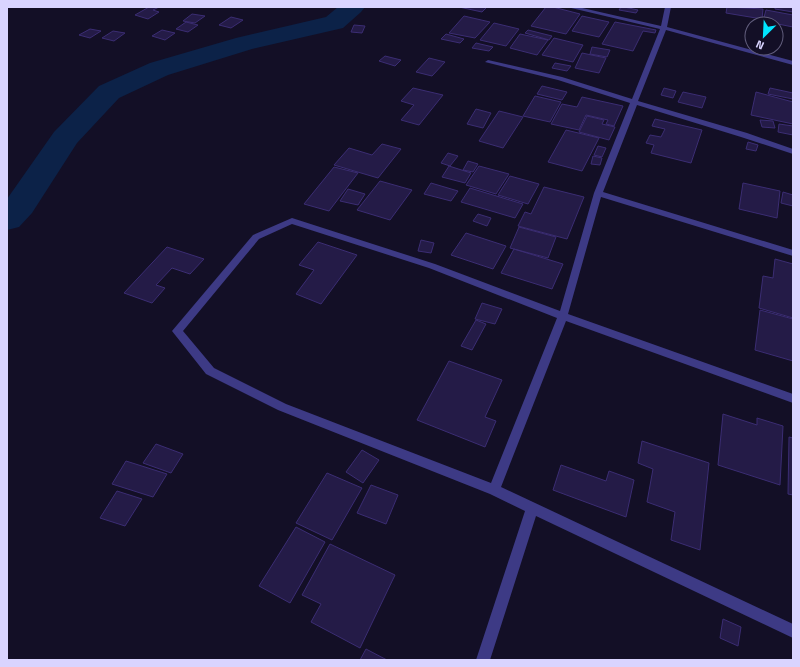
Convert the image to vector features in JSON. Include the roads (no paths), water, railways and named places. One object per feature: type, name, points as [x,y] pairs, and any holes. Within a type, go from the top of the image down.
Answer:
[{"type":"street","points":[[570,7],[664,28],[793,64]]},
{"type":"street","points":[[494,490],[563,316],[598,193],[664,28],[668,7]]},
{"type":"street","points":[[488,62],[560,78],[744,135],[793,152]]},
{"type":"street","points":[[598,193],[793,253]]},
{"type":"street","points":[[793,399],[563,316],[432,266],[292,221],[256,237],[177,331],[210,371],[269,401],[494,490],[793,631]]},
{"type":"street","points":[[483,660],[532,508]]},
{"type":"waterway","points":[[7,219],[20,205],[65,138],[109,92],[159,69],[245,43],[334,23],[353,7]]}]
